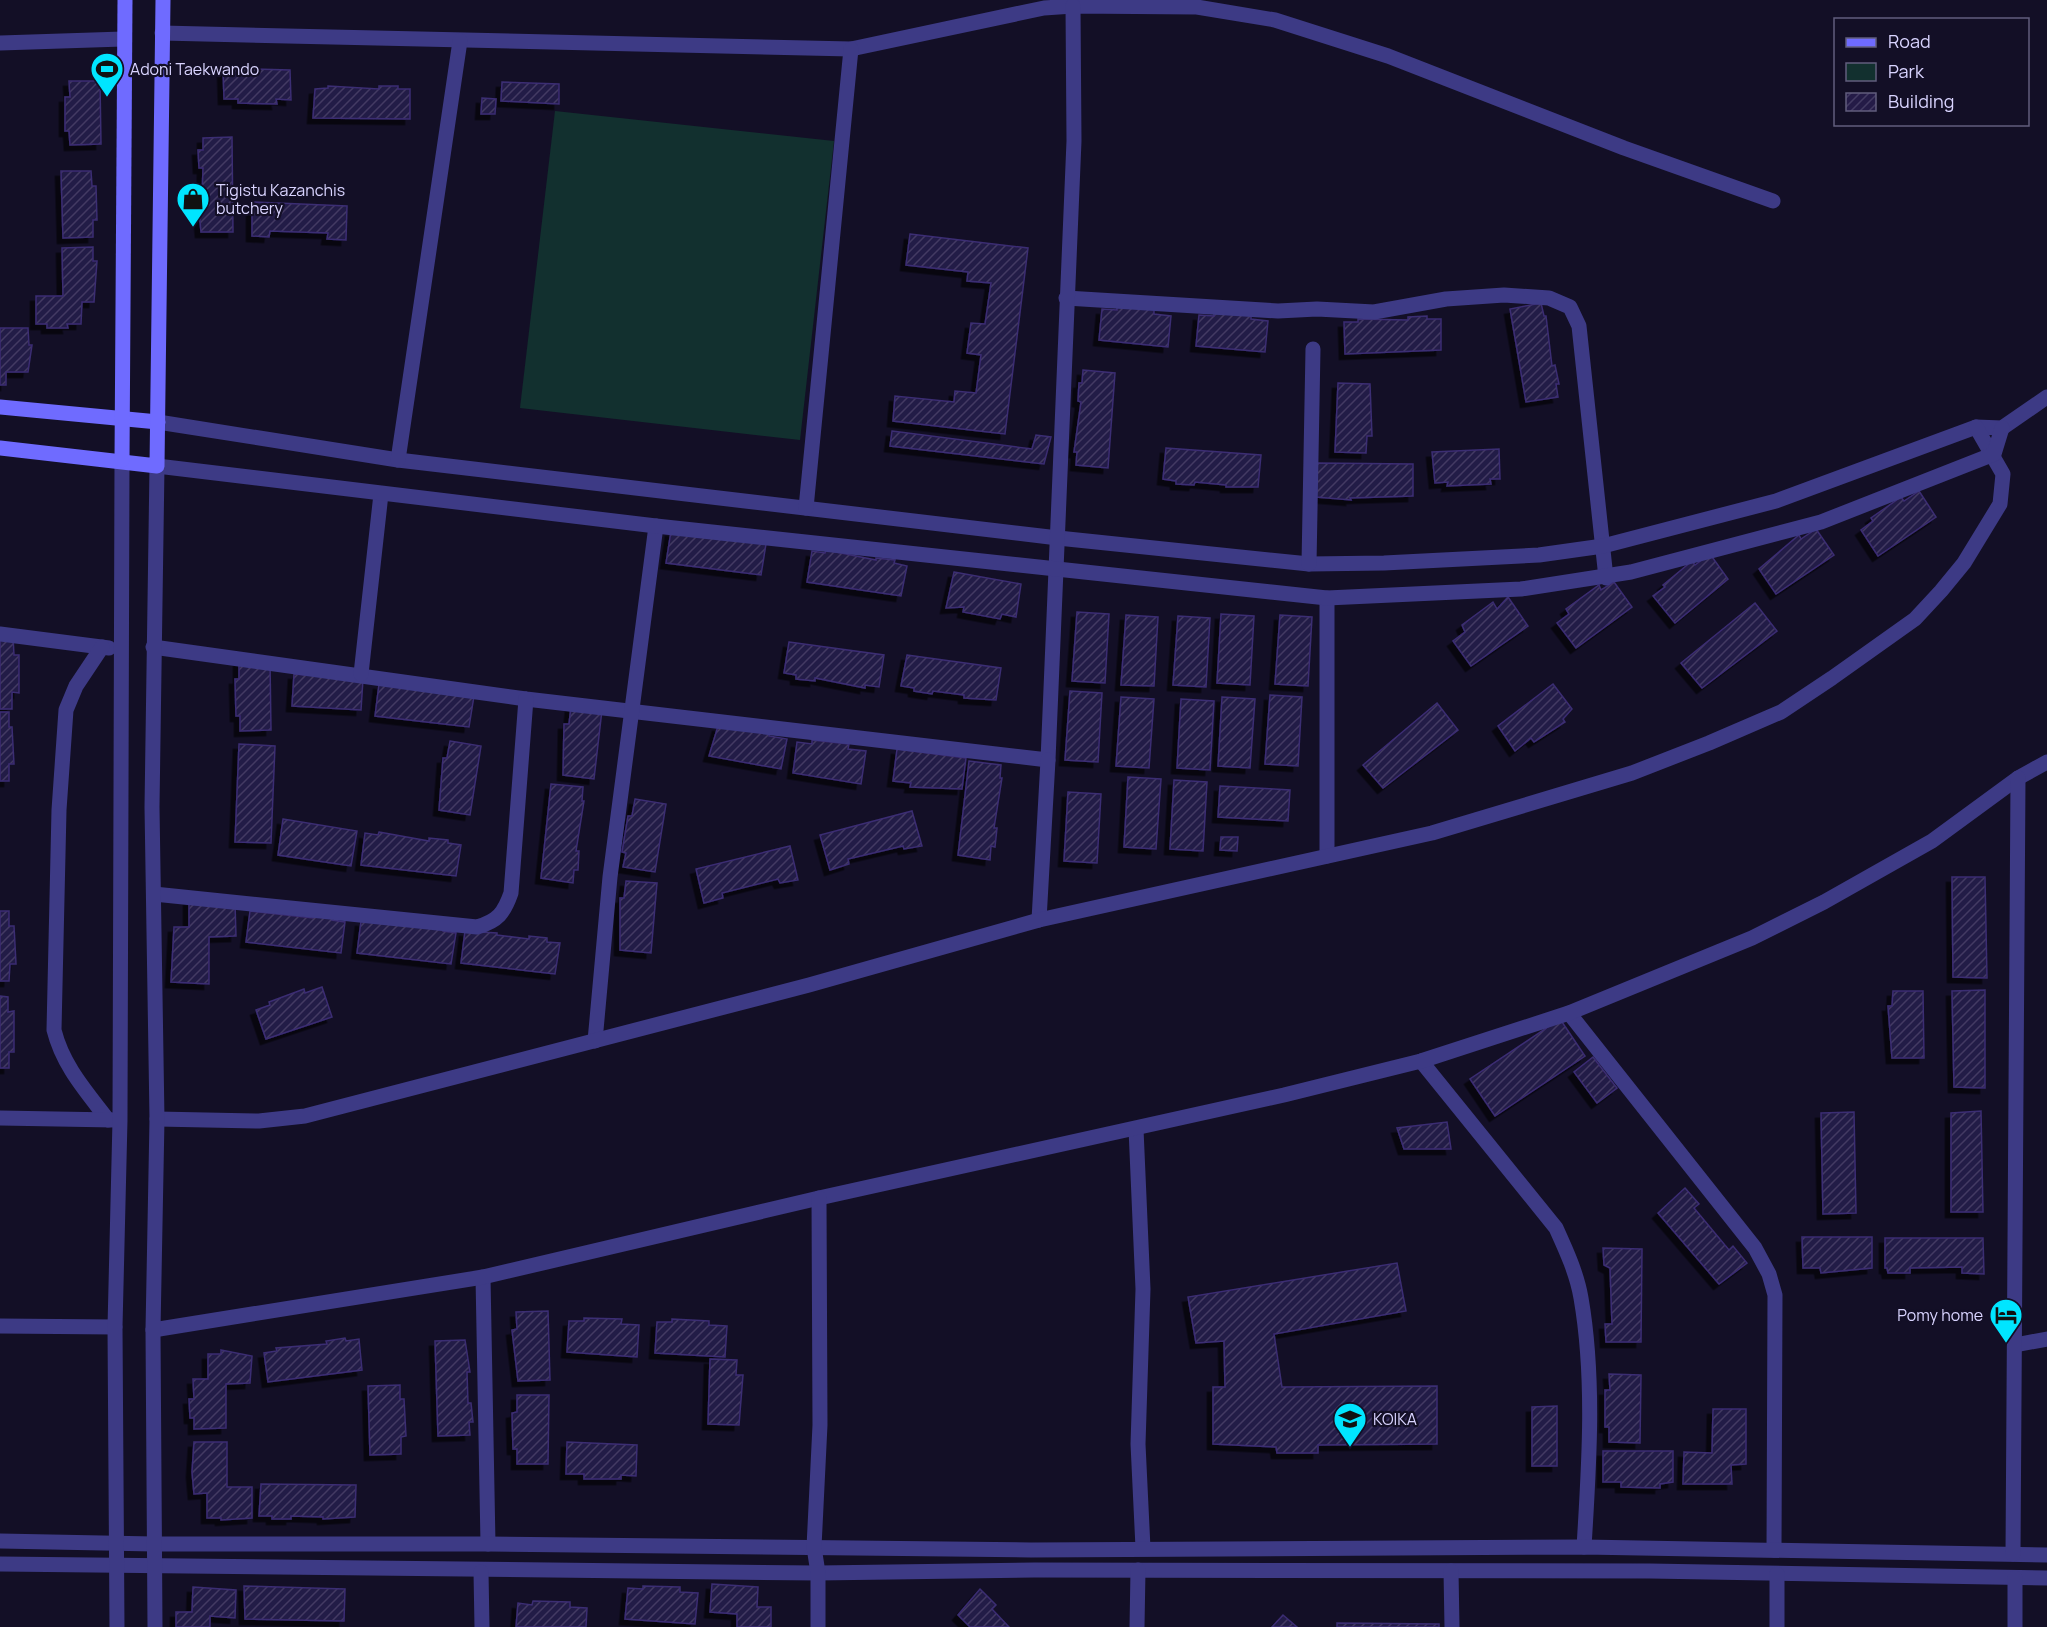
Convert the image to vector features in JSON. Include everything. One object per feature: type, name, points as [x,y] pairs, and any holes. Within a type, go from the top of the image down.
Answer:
[{"type":"main road","points":[[122,460],[125,0]]},
{"type":"main road","points":[[0,448],[122,460],[157,466],[163,0]]},
{"type":"main road","points":[[0,407],[158,422]]},
{"type":"street","points":[[162,33],[851,49],[1044,8],[1073,6],[1197,7],[1275,20],[1388,56],[1624,148],[1773,201]]},
{"type":"street","points":[[1039,920],[1058,538],[1074,141],[1073,6]]},
{"type":"street","points":[[0,43],[123,39]]},
{"type":"street","points":[[398,460],[460,41]]},
{"type":"street","points":[[806,508],[851,49]]},
{"type":"street","points":[[1066,298],[1278,311],[1317,309],[1374,312],[1446,299],[1504,296],[1549,298],[1570,307],[1579,326],[1606,578]]},
{"type":"street","points":[[1309,564],[1313,349]]},
{"type":"street","points":[[158,422],[398,460],[1058,538],[1309,564],[1384,563],[1539,555],[1603,546],[1776,501],[1976,427],[2002,428],[2047,397]]},
{"type":"street","points":[[157,1119],[259,1121],[305,1116],[808,985],[1039,920],[1432,832],[1621,777],[1709,743],[1781,711],[1914,619],[1964,563],[2000,504],[2003,474],[1994,454],[1976,427]]},
{"type":"street","points":[[1994,454],[2002,428]]},
{"type":"street","points":[[155,1627],[153,1330],[157,1119],[153,647],[157,466],[656,526],[1055,571],[1327,598],[1521,589],[1606,578],[1821,522],[1994,454]]},
{"type":"street","points":[[117,1627],[114,1120],[122,460]]},
{"type":"street","points":[[361,674],[381,494]]},
{"type":"street","points":[[595,1041],[610,876],[656,526]]},
{"type":"street","points":[[1327,598],[1327,856]]},
{"type":"street","points":[[0,634],[121,650]]},
{"type":"street","points":[[102,647],[76,686],[66,710],[59,810],[54,1030],[59,1051],[70,1071],[114,1120]]},
{"type":"street","points":[[153,647],[361,674],[526,699],[1048,760]]},
{"type":"street","points":[[154,894],[477,927],[491,923],[504,913],[511,893],[526,699]]},
{"type":"street","points":[[153,1330],[483,1277],[819,1198],[1136,1129],[1421,1061],[1569,1013],[1752,938],[1824,902],[1932,841],[2018,778],[2047,762]]},
{"type":"street","points":[[2013,1554],[2018,778]]},
{"type":"street","points":[[1569,1013],[1755,1248],[1769,1274],[1775,1295],[1774,1550]]},
{"type":"street","points":[[1421,1061],[1556,1228],[1570,1260],[1581,1297],[1588,1377],[1588,1483],[1584,1547]]},
{"type":"street","points":[[0,1118],[114,1120]]},
{"type":"street","points":[[1136,1129],[1143,1290],[1138,1444],[1143,1548]]},
{"type":"street","points":[[818,1627],[818,1573],[814,1547],[820,1425],[819,1198]]},
{"type":"street","points":[[483,1277],[488,1544]]},
{"type":"street","points":[[0,1326],[115,1327]]},
{"type":"street","points":[[2014,1345],[2047,1339]]},
{"type":"street","points":[[0,1541],[1031,1550],[1584,1547],[2047,1555]]},
{"type":"street","points":[[1516,1572],[1517,1548]]},
{"type":"street","points":[[0,1564],[333,1567],[481,1572],[610,1570],[818,1573],[1138,1570],[1451,1571],[2047,1578]]},
{"type":"street","points":[[1137,1627],[1138,1570]]},
{"type":"street","points":[[1451,1571],[1452,1627]]},
{"type":"street","points":[[481,1572],[482,1627]]},
{"type":"street","points":[[1777,1574],[1778,1627]]},
{"type":"street","points":[[2015,1578],[2015,1627]]},
{"type":"green space","points":[[555,111],[834,141],[800,440],[520,408]]},
{"type":"building","points":[[223,68],[290,70],[291,100],[276,99],[277,104],[238,103],[238,99],[224,99]]},
{"type":"building","points":[[69,81],[100,81],[101,144],[70,145],[69,131],[65,131],[65,97],[70,97]]},
{"type":"building","points":[[502,82],[559,84],[559,104],[501,101]]},
{"type":"building","points":[[328,86],[379,89],[379,86],[398,86],[398,89],[410,89],[410,119],[313,118],[315,89],[328,88]]},
{"type":"building","points":[[482,98],[496,99],[495,114],[481,114]]},
{"type":"building","points":[[232,137],[233,232],[201,232],[198,200],[202,199],[203,168],[199,168],[198,150],[203,150],[203,138]]},
{"type":"building","points":[[61,171],[91,171],[92,186],[96,186],[97,220],[93,220],[93,237],[63,238]]},
{"type":"building","points":[[252,202],[347,206],[346,240],[327,239],[328,233],[270,231],[269,237],[252,236]]},
{"type":"building","points":[[910,234],[1028,248],[1005,434],[893,421],[895,396],[954,402],[955,391],[976,393],[981,355],[967,353],[971,323],[985,324],[991,283],[967,281],[968,272],[906,265]]},
{"type":"building","points":[[93,247],[93,261],[97,261],[94,302],[82,302],[81,324],[67,324],[68,328],[47,328],[47,324],[36,324],[36,296],[63,296],[62,248]]},
{"type":"building","points":[[1541,303],[1544,316],[1546,316],[1552,366],[1555,365],[1559,384],[1556,384],[1558,397],[1526,402],[1510,309]]},
{"type":"building","points":[[1117,307],[1154,309],[1154,314],[1171,316],[1168,347],[1099,340],[1102,309],[1117,310]]},
{"type":"building","points":[[1214,313],[1251,315],[1251,319],[1268,321],[1265,352],[1196,346],[1199,315],[1214,316]]},
{"type":"building","points":[[1427,316],[1427,319],[1441,319],[1441,350],[1345,354],[1344,322],[1358,322],[1358,319],[1408,320],[1408,317]]},
{"type":"building","points":[[0,328],[28,328],[29,345],[32,345],[28,372],[6,372],[6,385],[0,385]]},
{"type":"building","points":[[1083,370],[1115,373],[1108,468],[1076,465],[1077,452],[1074,452],[1081,402],[1078,401],[1079,383],[1082,383]]},
{"type":"building","points":[[1338,383],[1370,384],[1372,436],[1367,436],[1366,453],[1335,452]]},
{"type":"building","points":[[892,431],[1032,449],[1036,435],[1051,437],[1044,464],[890,446]]},
{"type":"building","points":[[1166,448],[1261,455],[1258,487],[1226,487],[1226,485],[1195,482],[1194,485],[1176,484],[1176,481],[1163,479]]},
{"type":"building","points":[[1499,449],[1500,479],[1490,479],[1491,484],[1447,486],[1448,482],[1435,483],[1432,452]]},
{"type":"building","points":[[1317,463],[1413,464],[1413,496],[1350,498],[1351,500],[1316,497]]},
{"type":"building","points":[[1919,491],[1936,517],[1878,556],[1861,530],[1873,521],[1871,518],[1901,497],[1904,501]]},
{"type":"building","points":[[1816,529],[1834,555],[1776,594],[1759,569],[1799,535],[1801,539]]},
{"type":"building","points":[[671,531],[766,544],[761,575],[666,563]]},
{"type":"building","points":[[826,550],[876,560],[876,558],[895,560],[894,563],[907,566],[901,596],[807,582],[812,551],[825,553]]},
{"type":"building","points":[[1710,554],[1728,579],[1675,623],[1653,596],[1692,561],[1695,565]]},
{"type":"building","points":[[954,572],[1021,584],[1016,617],[1002,614],[1000,619],[963,612],[964,607],[946,608]]},
{"type":"building","points":[[1614,582],[1632,607],[1576,648],[1557,623],[1569,614],[1566,609],[1599,585],[1601,590]]},
{"type":"building","points":[[1508,597],[1528,626],[1471,666],[1453,641],[1465,632],[1462,625],[1493,602],[1497,609]]},
{"type":"building","points":[[1755,603],[1777,631],[1702,688],[1681,663]]},
{"type":"building","points":[[1077,612],[1109,614],[1105,683],[1072,681]]},
{"type":"building","points":[[1221,614],[1254,616],[1250,685],[1217,683]]},
{"type":"building","points":[[1126,615],[1158,617],[1154,686],[1121,685]]},
{"type":"building","points":[[1280,615],[1312,617],[1308,686],[1275,684]]},
{"type":"building","points":[[1178,616],[1210,618],[1206,687],[1173,685]]},
{"type":"building","points":[[0,636],[13,637],[14,655],[19,655],[19,693],[12,692],[12,709],[0,709]]},
{"type":"building","points":[[789,642],[884,655],[879,687],[865,685],[865,688],[815,678],[815,681],[796,679],[796,675],[784,673]]},
{"type":"building","points":[[907,655],[1001,668],[996,700],[964,698],[964,695],[933,691],[932,694],[901,686]]},
{"type":"building","points":[[239,661],[270,661],[271,730],[240,731],[240,716],[236,716],[235,679],[239,679]]},
{"type":"building","points":[[294,674],[363,679],[361,710],[292,706]]},
{"type":"building","points":[[379,684],[474,696],[469,727],[375,716]]},
{"type":"building","points":[[1553,684],[1572,709],[1563,719],[1565,722],[1534,742],[1531,738],[1515,751],[1498,726]]},
{"type":"building","points":[[1070,691],[1102,693],[1098,762],[1065,760]]},
{"type":"building","points":[[1270,695],[1302,697],[1298,766],[1265,764]]},
{"type":"building","points":[[1121,697],[1154,699],[1149,768],[1116,766]]},
{"type":"building","points":[[1222,697],[1255,699],[1250,768],[1218,766]]},
{"type":"building","points":[[1181,699],[1214,701],[1210,770],[1177,768]]},
{"type":"building","points":[[1437,703],[1458,730],[1383,788],[1363,765]]},
{"type":"building","points":[[571,706],[602,710],[594,779],[563,775],[564,724],[569,724]]},
{"type":"building","points":[[0,712],[9,712],[9,727],[12,727],[14,764],[9,764],[9,781],[0,781]]},
{"type":"building","points":[[718,726],[770,731],[769,736],[787,739],[781,769],[709,756]]},
{"type":"building","points":[[812,740],[849,744],[848,749],[866,751],[861,784],[793,773],[797,742],[812,744]]},
{"type":"building","points":[[450,741],[481,746],[470,815],[439,810],[443,758],[447,758]]},
{"type":"building","points":[[239,744],[275,746],[271,843],[235,842]]},
{"type":"building","points":[[897,749],[966,758],[962,789],[910,787],[911,783],[893,781]]},
{"type":"building","points":[[969,761],[1001,765],[1000,778],[1002,778],[994,828],[997,828],[995,847],[991,846],[990,860],[958,855]]},
{"type":"building","points":[[1128,777],[1161,779],[1156,849],[1124,847]]},
{"type":"building","points":[[1174,780],[1207,782],[1203,851],[1170,849]]},
{"type":"building","points":[[551,784],[583,787],[582,801],[584,801],[576,851],[579,851],[578,870],[574,870],[573,883],[541,878]]},
{"type":"building","points":[[1220,786],[1290,790],[1288,821],[1218,817]]},
{"type":"building","points":[[1068,792],[1101,794],[1097,863],[1064,861]]},
{"type":"building","points":[[635,799],[666,804],[655,872],[623,867],[626,853],[622,852],[628,816],[632,816]]},
{"type":"building","points":[[912,811],[922,846],[904,849],[903,846],[848,859],[849,864],[830,870],[820,835]]},
{"type":"building","points":[[283,819],[357,831],[351,866],[278,855]]},
{"type":"building","points":[[379,832],[429,841],[429,838],[448,840],[448,843],[461,845],[456,876],[361,865],[365,833],[378,835]]},
{"type":"building","points":[[1221,837],[1238,837],[1237,851],[1220,850]]},
{"type":"building","points":[[790,846],[798,880],[780,883],[778,879],[722,893],[723,898],[704,903],[696,869]]},
{"type":"building","points":[[1952,877],[1985,877],[1987,978],[1953,977]]},
{"type":"building","points":[[626,881],[657,883],[651,953],[620,950],[620,898],[624,898]]},
{"type":"building","points":[[189,900],[235,903],[236,936],[209,937],[209,984],[171,982],[174,927],[189,927]]},
{"type":"building","points":[[0,911],[9,911],[9,926],[14,926],[16,964],[10,964],[9,981],[0,981]]},
{"type":"building","points":[[250,911],[313,918],[314,915],[332,917],[332,920],[345,922],[341,953],[246,942]]},
{"type":"building","points":[[361,921],[443,928],[443,931],[456,933],[451,964],[357,953]]},
{"type":"building","points":[[465,931],[497,933],[497,935],[529,939],[529,936],[547,938],[547,942],[560,943],[555,974],[461,963]]},
{"type":"building","points":[[322,987],[332,1017],[266,1039],[256,1010],[270,1005],[269,1002],[304,989],[305,993]]},
{"type":"building","points":[[1985,990],[1985,1088],[1954,1087],[1952,991]]},
{"type":"building","points":[[1893,991],[1923,991],[1924,1058],[1892,1058],[1888,1006],[1892,1006]]},
{"type":"building","points":[[0,996],[8,997],[8,1012],[14,1011],[14,1052],[9,1052],[9,1068],[0,1068]]},
{"type":"building","points":[[1560,1019],[1585,1056],[1495,1116],[1470,1079]]},
{"type":"building","points":[[1593,1057],[1617,1088],[1597,1103],[1574,1072]]},
{"type":"building","points":[[1981,1111],[1983,1212],[1951,1212],[1951,1113]]},
{"type":"building","points":[[1854,1112],[1856,1213],[1823,1214],[1821,1113]]},
{"type":"building","points":[[1447,1122],[1451,1149],[1404,1149],[1397,1128]]},
{"type":"building","points":[[1685,1188],[1699,1204],[1694,1208],[1729,1250],[1733,1246],[1747,1263],[1719,1284],[1658,1213]]},
{"type":"building","points":[[1802,1237],[1872,1237],[1872,1268],[1821,1273],[1820,1268],[1803,1268]]},
{"type":"building","points":[[1885,1238],[1983,1238],[1984,1274],[1962,1273],[1962,1267],[1910,1268],[1910,1273],[1888,1273],[1885,1268]]},
{"type":"building","points":[[1603,1248],[1642,1249],[1641,1342],[1606,1342],[1605,1324],[1612,1324],[1610,1268],[1604,1265]]},
{"type":"building","points":[[1397,1263],[1406,1311],[1274,1334],[1282,1387],[1437,1386],[1437,1444],[1318,1445],[1318,1453],[1277,1453],[1276,1447],[1213,1444],[1213,1387],[1225,1387],[1224,1341],[1196,1343],[1188,1297]]},
{"type":"building","points":[[548,1311],[550,1380],[518,1381],[512,1330],[517,1329],[516,1312]]},
{"type":"building","points":[[584,1318],[622,1319],[621,1324],[639,1325],[637,1357],[567,1352],[569,1321],[584,1321]]},
{"type":"building","points":[[672,1319],[709,1321],[709,1325],[727,1326],[725,1357],[655,1353],[657,1322],[672,1322]]},
{"type":"building","points":[[345,1338],[346,1341],[359,1339],[362,1370],[268,1382],[264,1353],[277,1351],[276,1348],[327,1344],[326,1341]]},
{"type":"building","points":[[465,1340],[470,1372],[467,1372],[468,1403],[471,1403],[473,1422],[469,1422],[470,1435],[438,1436],[435,1341]]},
{"type":"building","points":[[221,1350],[252,1356],[250,1383],[226,1384],[226,1428],[194,1429],[194,1418],[190,1418],[189,1399],[194,1399],[193,1379],[208,1379],[208,1354],[221,1354]]},
{"type":"building","points":[[710,1359],[737,1360],[736,1375],[743,1375],[739,1425],[708,1424]]},
{"type":"building","points":[[1609,1374],[1641,1375],[1640,1443],[1609,1442],[1609,1427],[1605,1427],[1605,1390],[1610,1390]]},
{"type":"building","points":[[400,1385],[400,1399],[404,1399],[406,1436],[401,1437],[401,1454],[370,1455],[368,1386]]},
{"type":"building","points":[[517,1395],[549,1395],[548,1464],[517,1464],[517,1449],[513,1449],[512,1413],[517,1412]]},
{"type":"building","points":[[1557,1406],[1557,1466],[1532,1466],[1532,1407]]},
{"type":"building","points":[[1713,1409],[1746,1409],[1746,1464],[1731,1465],[1732,1484],[1683,1484],[1684,1452],[1712,1453]]},
{"type":"building","points":[[194,1442],[227,1442],[227,1487],[252,1487],[252,1518],[221,1520],[221,1518],[207,1518],[207,1493],[194,1494],[192,1472]]},
{"type":"building","points":[[567,1442],[637,1445],[636,1476],[621,1475],[621,1479],[584,1479],[584,1474],[566,1474]]},
{"type":"building","points":[[1603,1451],[1673,1451],[1673,1482],[1660,1484],[1660,1488],[1621,1487],[1621,1482],[1603,1482]]},
{"type":"building","points":[[261,1484],[356,1485],[355,1517],[323,1519],[323,1517],[291,1516],[291,1519],[272,1519],[272,1516],[259,1516]]},
{"type":"building","points":[[712,1584],[758,1587],[757,1607],[771,1607],[771,1627],[737,1627],[737,1614],[710,1612]]},
{"type":"building","points":[[244,1586],[345,1589],[344,1621],[245,1619]]},
{"type":"building","points":[[643,1586],[680,1587],[680,1592],[698,1593],[695,1624],[625,1619],[628,1588],[643,1589]]},
{"type":"building","points":[[193,1587],[236,1590],[235,1618],[210,1616],[210,1627],[176,1627],[176,1612],[192,1612]]},
{"type":"building","points":[[980,1589],[996,1605],[992,1609],[1009,1627],[970,1627],[958,1615]]},
{"type":"building","points":[[533,1601],[570,1602],[570,1607],[587,1608],[586,1627],[516,1627],[518,1603],[532,1605]]},
{"type":"building","points":[[1283,1615],[1297,1627],[1272,1627]]},
{"type":"building","points":[[1337,1623],[1439,1624],[1439,1627],[1337,1627]]},
{"type":"place","name":"Adoni Taekwando","points":[[107,98]]},
{"type":"place","name":"Tigistu Kazanchis butchery","points":[[193,228]]},
{"type":"place","name":"Pomy home","points":[[2006,1344]]},
{"type":"place","name":"KOIKA","points":[[1350,1448]]}]
